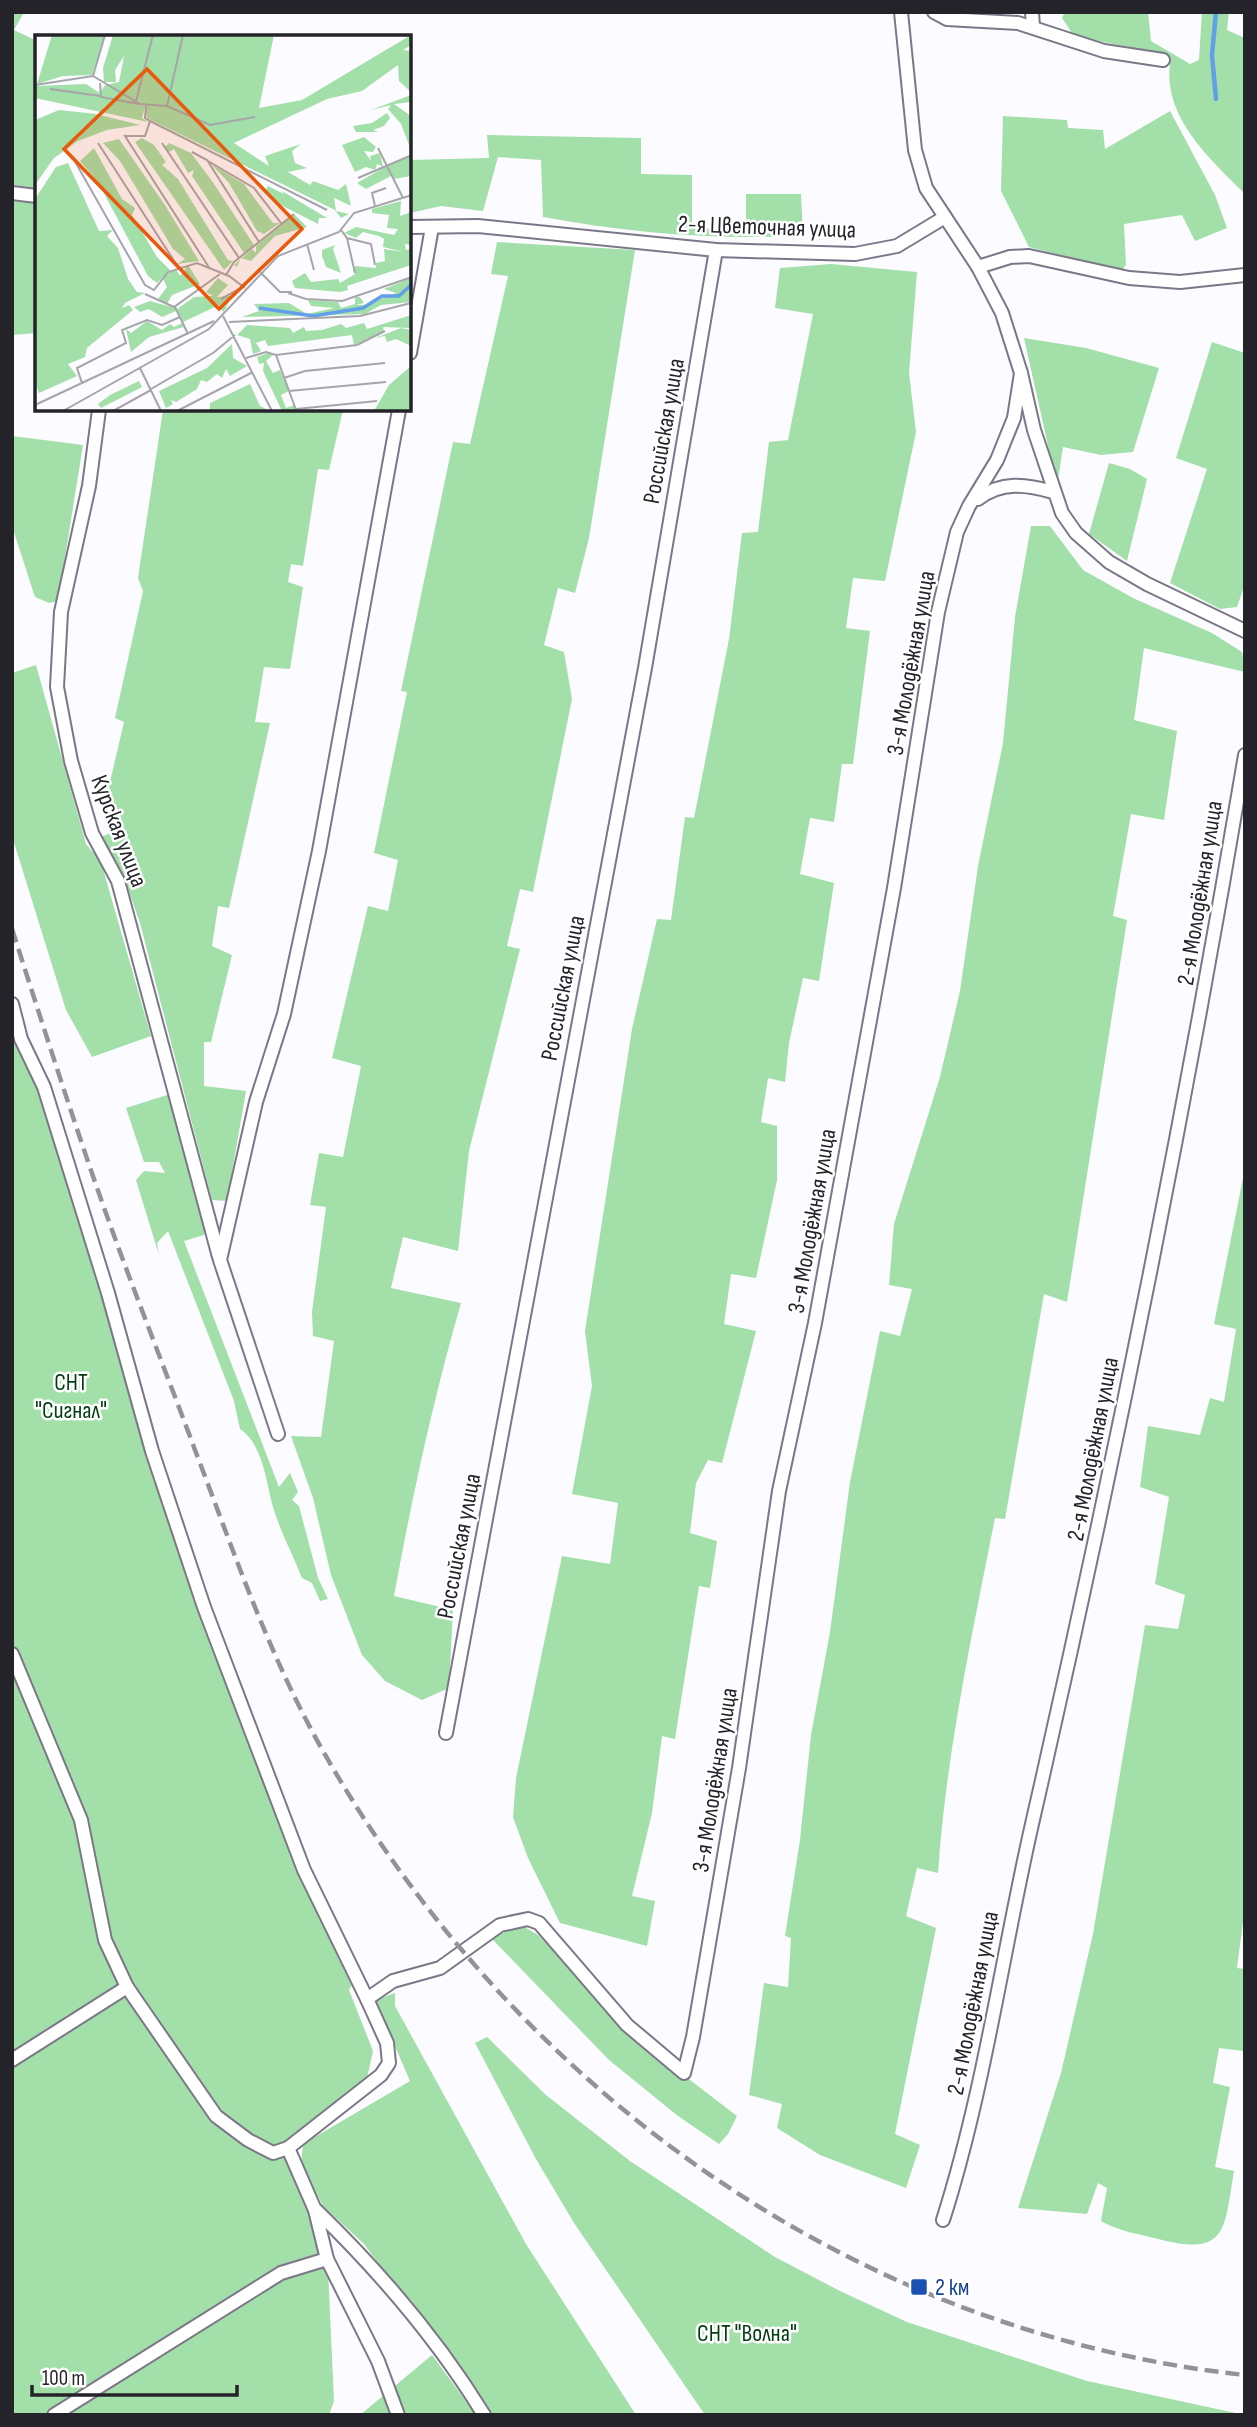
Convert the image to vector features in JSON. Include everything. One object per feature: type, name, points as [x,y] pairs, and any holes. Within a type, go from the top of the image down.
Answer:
[{"type":"street","points":[[901,12],[915,150],[926,188],[978,267],[1002,313],[1053,492],[1076,533],[1092,549],[1147,584],[1245,631]]},
{"type":"street","points":[[934,12],[947,19],[1018,23],[1104,51],[1163,60]]},
{"type":"street","points":[[1032,12],[1033,27]]},
{"type":"street","points":[[12,193],[35,196]]},
{"type":"street","name":"2-я Цветочная улица","points":[[411,228],[478,226],[716,250],[855,254],[897,246],[945,217]]},
{"type":"street","points":[[411,347],[432,228]]},
{"type":"street","name":"Российская улица","points":[[446,1733],[645,668],[716,250]]},
{"type":"street","points":[[978,267],[1010,257],[1029,256],[1129,278],[1180,282],[1245,275]]},
{"type":"street","name":"3-я Молодёжная улица","points":[[367,1999],[393,1980],[440,1968],[500,1925],[528,1919],[539,1923],[626,2025],[684,2073],[694,2037],[739,1768],[779,1491],[815,1323],[894,888],[938,612],[957,532],[969,506],[997,460],[1014,418],[1021,373]]},
{"type":"street","name":"Курская улица","points":[[99,411],[89,486],[61,612],[57,687],[78,785],[92,833],[118,881],[220,1261],[278,1434]]},
{"type":"street","points":[[220,1261],[256,1102],[284,1014],[319,851],[399,411]]},
{"type":"street","points":[[969,506],[990,489],[1027,484],[1053,492]]},
{"type":"street","name":"2-я Молодёжная улица","points":[[943,2220],[966,2149],[1020,1876],[1092,1560],[1198,1033],[1245,754]]},
{"type":"street","points":[[12,1004],[21,1039],[44,1087],[108,1293],[152,1451],[204,1607],[304,1870],[387,2043],[389,2063],[381,2076],[288,2148],[273,2153],[248,2140],[216,2116],[127,1987],[105,1940],[81,1820],[12,1654]]},
{"type":"street","points":[[12,2060],[127,1987]]},
{"type":"street","points":[[288,2148],[315,2210],[327,2259],[378,2361],[398,2415]]},
{"type":"street","points":[[315,2210],[365,2258],[466,2386],[484,2415]]},
{"type":"street","points":[[54,2415],[281,2273],[327,2259]]},
{"type":"green space","points":[[12,12],[23,14],[14,30],[35,40],[35,188],[12,185]]},
{"type":"green space","points":[[1065,12],[1148,12],[1151,41],[1190,64],[1199,60],[1202,12],[1229,12],[1227,30],[1245,38],[1245,194],[1204,151],[1181,119],[1170,83],[1170,63],[1153,52],[1074,36],[1062,18]]},
{"type":"green space","points":[[1170,111],[1215,195],[1227,228],[1195,241],[1182,215],[1124,224],[1126,265],[1121,271],[1029,247],[1001,191],[1003,116],[1067,120],[1068,128],[1103,130],[1105,149]]},
{"type":"green space","points":[[487,135],[641,138],[641,174],[692,175],[692,228],[746,230],[746,194],[801,194],[803,236],[673,234],[543,217],[541,160],[498,157],[483,211],[441,206],[411,213],[411,160],[489,158]]},
{"type":"green space","points":[[12,199],[35,202],[35,333],[12,335]]},
{"type":"green space","points":[[497,242],[635,250],[589,538],[575,593],[558,588],[544,645],[564,652],[572,699],[533,892],[520,889],[507,946],[520,949],[469,1151],[458,1251],[403,1237],[391,1288],[461,1303],[424,1449],[394,1596],[453,1610],[449,1688],[422,1700],[385,1681],[362,1655],[331,1575],[313,1498],[291,1436],[321,1437],[334,1341],[313,1336],[312,1312],[326,1207],[310,1205],[319,1153],[343,1157],[361,1066],[332,1058],[368,906],[388,911],[398,860],[374,853],[407,692],[401,691],[453,442],[470,444],[508,276],[491,274]]},
{"type":"green space","points":[[831,264],[917,272],[909,373],[916,432],[885,581],[853,578],[846,628],[870,631],[853,764],[842,764],[834,822],[810,818],[800,874],[834,883],[819,981],[803,978],[789,1043],[785,1082],[768,1078],[761,1122],[777,1126],[777,1180],[756,1278],[731,1274],[724,1324],[756,1331],[722,1463],[708,1460],[696,1483],[690,1533],[717,1541],[710,1588],[699,1586],[675,1739],[662,1736],[652,1813],[632,1896],[655,1901],[647,1946],[560,1923],[528,1858],[513,1817],[516,1778],[562,1556],[610,1564],[618,1503],[572,1494],[592,1386],[585,1331],[632,1029],[657,919],[671,920],[685,817],[694,818],[729,639],[742,533],[758,532],[769,442],[788,440],[813,314],[775,308],[780,268]]},
{"type":"green space","points":[[1024,338],[1086,348],[1159,368],[1133,452],[1101,455],[1063,447],[1057,486]]},
{"type":"green space","points":[[1212,342],[1245,353],[1245,584],[1237,607],[1220,609],[1170,583],[1207,469],[1176,458]]},
{"type":"green space","points":[[163,411],[343,411],[329,470],[318,469],[303,566],[291,564],[288,582],[303,587],[290,669],[264,667],[255,722],[270,723],[229,908],[218,906],[212,946],[232,955],[211,1042],[204,1042],[204,1086],[246,1091],[227,1201],[212,1200],[140,923],[125,880],[101,837],[118,830],[109,786],[124,722],[115,718],[143,591],[138,578]]},
{"type":"green space","points":[[12,436],[83,445],[58,601],[49,603],[35,597],[12,526]]},
{"type":"green space","points":[[1109,463],[1130,469],[1147,479],[1127,561],[1089,534]]},
{"type":"green space","points":[[1031,526],[1050,526],[1083,570],[1133,598],[1212,633],[1242,652],[1245,672],[1144,648],[1134,720],[1177,731],[1164,820],[1131,814],[1113,916],[1127,920],[1067,1302],[1044,1294],[1005,1519],[995,1518],[969,1650],[953,1739],[938,1873],[917,1868],[906,1916],[936,1928],[895,2134],[920,2145],[906,2188],[820,2155],[777,2128],[782,2104],[749,2095],[764,1983],[788,1987],[791,1938],[785,1936],[800,1840],[811,1735],[830,1632],[850,1482],[880,1331],[900,1336],[912,1289],[889,1285],[894,1224],[940,1077],[960,991],[978,866],[1003,743],[1015,617]]},
{"type":"green space","points":[[36,665],[86,844],[101,862],[151,1036],[92,1057],[66,1010],[12,836],[12,673]]},
{"type":"green space","name":"СНТ \"Сигнал\"","points":[[12,1022],[39,1085],[246,1731],[318,1914],[353,1983],[349,1990],[373,2051],[367,2078],[279,2146],[310,2207],[328,2269],[334,2401],[329,2415],[12,2415]]},
{"type":"green space","points":[[170,1094],[204,1228],[204,1235],[184,1241],[279,1487],[290,1473],[298,1492],[292,1500],[299,1506],[318,1578],[328,1599],[320,1601],[312,1583],[302,1578],[276,1516],[259,1454],[248,1436],[240,1429],[234,1401],[168,1231],[157,1243],[159,1255],[136,1180],[144,1171],[165,1173],[159,1162],[144,1162],[126,1108]]},
{"type":"green space","points":[[1245,1168],[1245,1907],[1237,1968],[1245,1969],[1243,2051],[1219,2048],[1213,2083],[1230,2087],[1215,2167],[1234,2171],[1224,2223],[1210,2241],[1181,2244],[1129,2232],[1101,2221],[1107,2188],[1098,2183],[1087,2214],[1018,2208],[1061,2073],[1093,1934],[1145,1625],[1178,1629],[1185,1595],[1155,1584],[1169,1497],[1140,1487],[1148,1426],[1200,1435],[1210,1398],[1224,1402],[1236,1329],[1214,1324]]},
{"type":"green space","points":[[523,1926],[538,1935],[660,2057],[737,2116],[728,2134],[719,2144],[678,2116],[609,2060],[492,1939],[514,1927]]},
{"type":"green space","points":[[395,1993],[395,2006],[526,2244],[636,2415],[490,2415],[364,2244],[323,2206],[301,2164],[303,2144],[410,2081],[375,2000]]},
{"type":"green space","name":"СНТ \"Волна\"","points":[[487,2037],[546,2095],[630,2161],[775,2257],[840,2291],[907,2322],[1087,2381],[1245,2415],[705,2415],[574,2223],[536,2159],[475,2043]]},
{"type":"green space","points":[[432,2355],[476,2415],[360,2415]]},
{"type":"waterway","points":[[1216,12],[1212,55],[1216,99]]},
{"type":"railway","points":[[12,929],[119,1249],[269,1641],[323,1751],[402,1873],[493,1986],[596,2086],[709,2174],[832,2248],[963,2307],[1101,2350],[1245,2375]]},
{"type":"place","name":"2 км","points":[[919,2287]]}]
